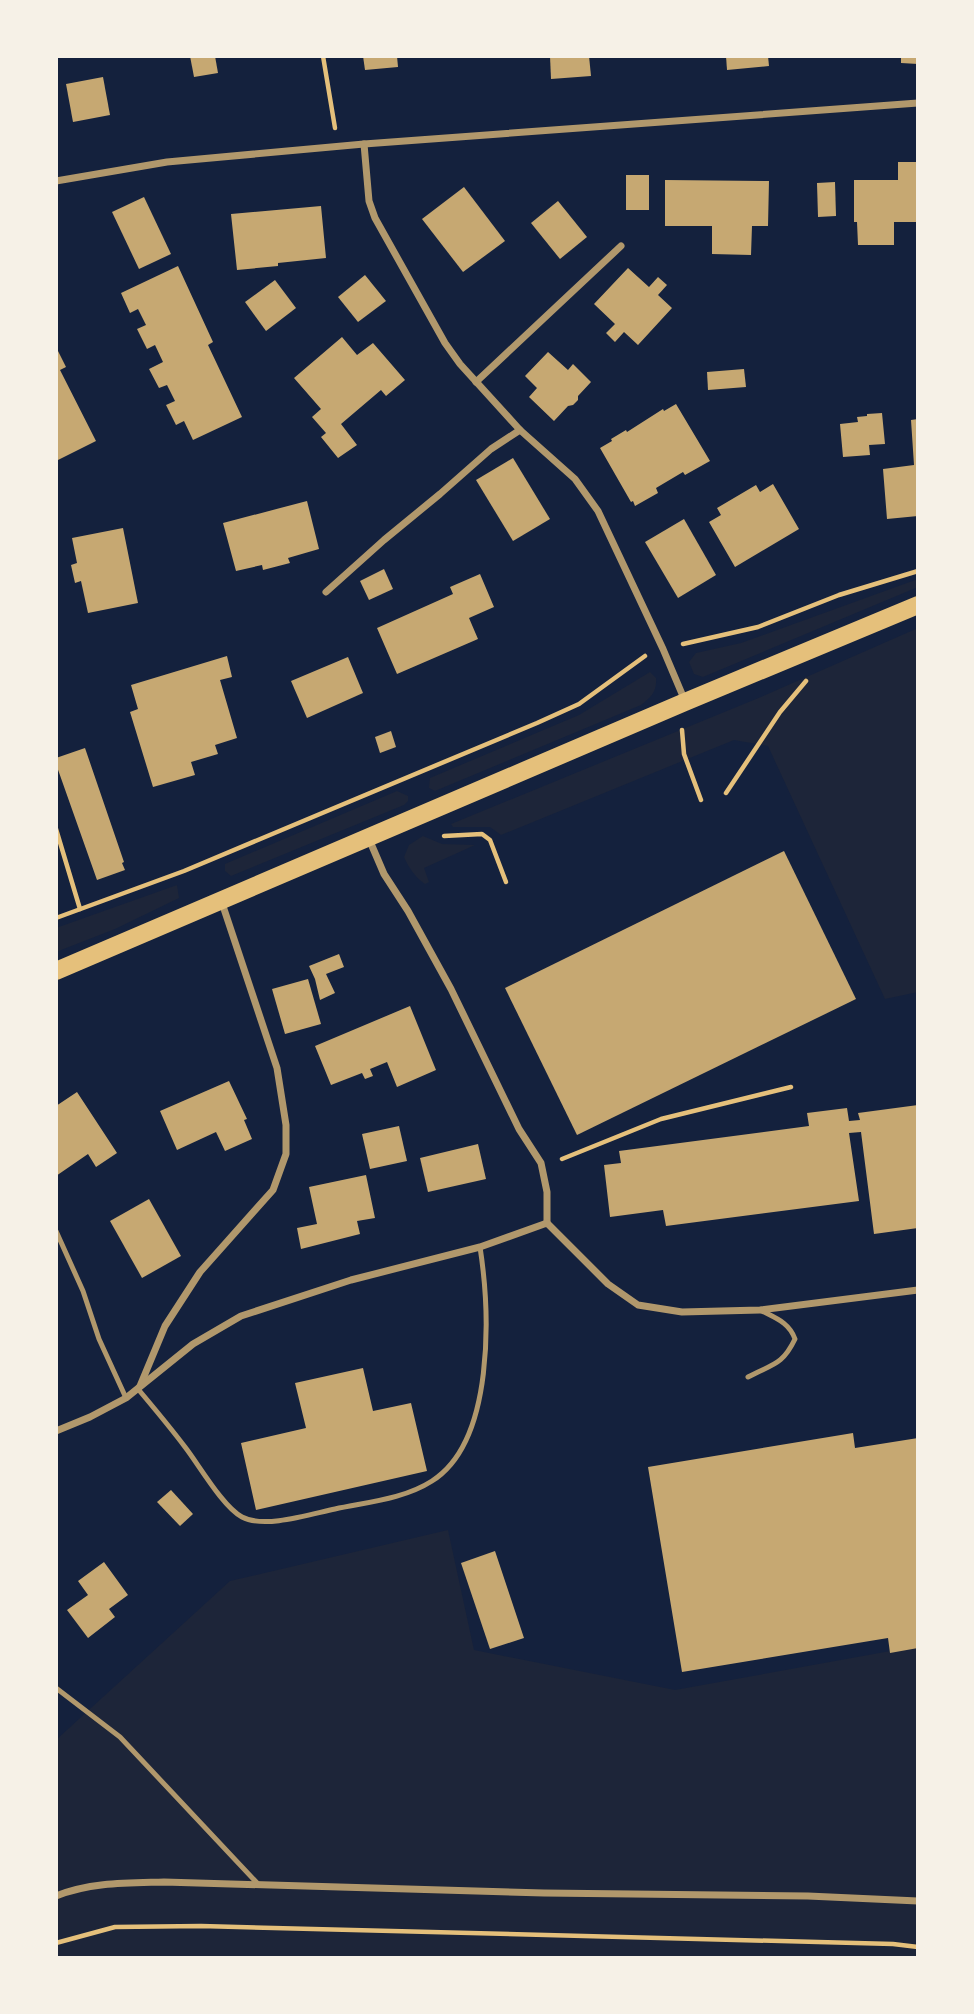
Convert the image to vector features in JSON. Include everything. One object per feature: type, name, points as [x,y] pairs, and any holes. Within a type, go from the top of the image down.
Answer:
[{"type":"main road","points":[[56,971],[918,605]]},
{"type":"street","points":[[56,181],[167,162],[364,144],[918,103]]},
{"type":"street","points":[[364,144],[369,201],[375,218],[445,343],[520,430],[575,479],[598,511],[685,702]]},
{"type":"street","points":[[476,382],[621,246]]},
{"type":"street","points":[[327,592],[491,449],[520,430]]},
{"type":"street","points":[[368,838],[384,874],[408,911],[451,989],[519,1129],[541,1163],[547,1192],[547,1223],[608,1284],[638,1305],[682,1311],[760,1310],[918,1290]]},
{"type":"street","points":[[138,1389],[165,1326],[200,1272],[273,1190],[286,1154],[286,1125],[278,1069],[221,899]]},
{"type":"street","points":[[56,1431],[90,1418],[126,1398],[193,1344],[241,1316],[351,1280],[480,1247],[547,1223]]},
{"type":"street","points":[[56,1896],[70,1890],[102,1884],[164,1882],[544,1893],[808,1896],[918,1901]]},
{"type":"lane","points":[[56,1231],[126,1398]]},
{"type":"lane","points":[[138,1389],[231,1510],[243,1518],[260,1522],[292,1518],[413,1491],[448,1469],[463,1448],[476,1415],[486,1336],[480,1247]]},
{"type":"lane","points":[[748,1377],[774,1366],[783,1359],[795,1339],[791,1328],[760,1310]]},
{"type":"lane","points":[[56,1688],[120,1737],[259,1885]]},
{"type":"path","points":[[323,56],[338,147]]},
{"type":"path","points":[[56,918],[184,871],[537,723],[579,704],[648,654],[758,627],[839,595],[918,570]]},
{"type":"path","points":[[726,793],[780,712],[811,676],[807,651]]},
{"type":"path","points":[[685,702],[682,729],[684,754],[701,800]]},
{"type":"path","points":[[430,811],[444,836],[482,834],[490,840],[506,882]]},
{"type":"path","points":[[56,829],[80,909]]},
{"type":"path","points":[[542,1168],[661,1119],[791,1087]]},
{"type":"path","points":[[56,1943],[115,1927],[201,1926],[865,1943],[918,1947]]},
{"type":"shaded area","points":[[918,579],[918,587],[703,677],[694,674],[689,662],[696,653],[741,643]]},
{"type":"shaded area","points":[[918,628],[918,992],[885,999],[768,746],[734,740],[501,835],[490,827],[453,827],[451,824],[761,697]]},
{"type":"shaded area","points":[[650,672],[656,678],[654,691],[641,705],[435,791],[429,788],[430,778],[579,715]]},
{"type":"shaded area","points":[[397,791],[408,796],[404,805],[231,876],[225,871],[225,864]]},
{"type":"shaded area","points":[[423,836],[442,844],[475,845],[424,868],[429,882],[425,884],[413,872],[404,857],[409,845]]},
{"type":"shaded area","points":[[177,885],[179,898],[115,929],[56,952],[56,928]]},
{"type":"shaded area","points":[[448,1530],[474,1650],[675,1690],[918,1646],[918,1958],[56,1958],[56,1740],[230,1581]]},
{"type":"building","points":[[190,56],[215,56],[218,73],[194,77]]},
{"type":"building","points":[[363,56],[397,56],[398,67],[365,70]]},
{"type":"building","points":[[550,56],[589,56],[591,76],[551,79]]},
{"type":"building","points":[[726,56],[768,56],[769,66],[727,70]]},
{"type":"building","points":[[901,56],[918,56],[918,64],[901,63]]},
{"type":"building","points":[[103,77],[110,115],[73,122],[66,84]]},
{"type":"building","points":[[898,162],[918,162],[918,222],[894,222],[894,245],[858,245],[857,222],[854,222],[854,180],[898,180]]},
{"type":"building","points":[[626,175],[649,175],[649,210],[626,210]]},
{"type":"building","points":[[665,180],[769,181],[768,226],[752,226],[751,255],[712,254],[712,226],[665,226]]},
{"type":"building","points":[[835,182],[836,216],[818,217],[817,183]]},
{"type":"building","points":[[464,187],[505,241],[463,272],[422,219]]},
{"type":"building","points":[[144,197],[171,254],[139,269],[112,212]]},
{"type":"building","points":[[558,201],[587,237],[560,259],[531,223]]},
{"type":"building","points":[[321,206],[326,258],[237,270],[231,214]]},
{"type":"building","points":[[178,266],[213,342],[208,345],[242,417],[193,440],[184,421],[176,425],[166,405],[175,401],[167,385],[159,388],[149,369],[163,362],[155,345],[147,349],[137,329],[146,325],[138,309],[130,313],[121,293]]},
{"type":"building","points":[[628,268],[649,287],[658,277],[667,285],[658,295],[672,308],[638,345],[624,332],[615,342],[606,333],[615,324],[594,304]]},
{"type":"building","points":[[365,275],[386,301],[358,322],[338,297]]},
{"type":"building","points":[[275,280],[296,308],[266,331],[245,302]]},
{"type":"building","points":[[342,337],[357,355],[373,343],[405,380],[386,396],[381,390],[341,424],[357,445],[338,458],[321,437],[326,433],[312,417],[321,409],[294,378]]},
{"type":"building","points":[[56,347],[66,367],[60,370],[96,441],[56,461]]},
{"type":"building","points":[[548,352],[568,370],[573,364],[591,382],[578,396],[578,400],[554,421],[529,397],[537,388],[525,376]]},
{"type":"building","points":[[744,369],[746,387],[708,390],[707,372]]},
{"type":"building","points":[[676,404],[710,461],[685,475],[683,472],[656,488],[658,493],[635,506],[600,448],[626,430],[627,432],[663,409],[664,411]]},
{"type":"building","points":[[882,413],[885,444],[869,445],[870,455],[843,457],[840,424],[858,422],[857,417],[867,414]]},
{"type":"building","points":[[918,419],[918,516],[887,519],[883,469],[914,465],[911,420]]},
{"type":"building","points":[[513,458],[550,519],[513,541],[476,480]]},
{"type":"building","points":[[773,484],[799,529],[735,567],[709,522],[721,515],[717,508],[756,485],[760,492]]},
{"type":"building","points":[[307,501],[319,549],[288,558],[290,563],[263,570],[262,565],[236,571],[223,523]]},
{"type":"building","points":[[684,519],[716,575],[678,598],[645,542]]},
{"type":"building","points":[[123,528],[138,603],[88,613],[81,581],[75,583],[71,565],[77,563],[72,538]]},
{"type":"building","points":[[384,569],[393,589],[369,600],[360,581]]},
{"type":"building","points":[[480,574],[494,607],[469,618],[478,639],[397,674],[377,628],[453,594],[450,587]]},
{"type":"building","points":[[227,656],[232,677],[220,680],[237,738],[215,745],[218,754],[191,762],[195,775],[153,787],[130,712],[138,709],[131,685]]},
{"type":"building","points":[[348,657],[363,693],[307,718],[291,681]]},
{"type":"building","points":[[391,731],[396,747],[380,753],[375,737]]},
{"type":"building","points":[[85,748],[125,870],[97,880],[56,764],[56,758]]},
{"type":"building","points":[[784,851],[856,999],[577,1135],[505,988]]},
{"type":"building","points":[[339,954],[344,967],[326,974],[335,993],[320,1000],[309,966]]},
{"type":"building","points":[[308,979],[321,1024],[285,1034],[272,989]]},
{"type":"building","points":[[410,1006],[436,1070],[397,1087],[387,1062],[370,1069],[373,1076],[365,1079],[362,1073],[331,1085],[315,1046]]},
{"type":"building","points":[[229,1081],[247,1119],[244,1120],[252,1139],[225,1151],[216,1132],[177,1150],[160,1111]]},
{"type":"building","points":[[77,1092],[117,1153],[96,1167],[88,1154],[56,1176],[56,1106]]},
{"type":"building","points":[[918,1105],[918,1228],[874,1234],[861,1132],[849,1133],[859,1201],[666,1226],[663,1210],[610,1217],[604,1165],[621,1163],[619,1151],[809,1126],[807,1113],[847,1108],[849,1121],[860,1120],[858,1113]]},
{"type":"building","points":[[399,1126],[407,1161],[370,1169],[362,1134]]},
{"type":"building","points":[[478,1144],[486,1179],[428,1192],[420,1158]]},
{"type":"building","points":[[366,1175],[375,1218],[357,1221],[360,1234],[301,1249],[297,1228],[317,1224],[309,1187]]},
{"type":"building","points":[[149,1199],[181,1256],[142,1278],[110,1221]]},
{"type":"building","points":[[363,1368],[373,1411],[411,1403],[427,1471],[256,1510],[241,1443],[306,1428],[295,1383]]},
{"type":"building","points":[[853,1433],[855,1448],[918,1438],[918,1648],[890,1653],[888,1638],[682,1672],[648,1467]]},
{"type":"building","points":[[171,1490],[193,1514],[180,1526],[157,1502]]},
{"type":"building","points":[[495,1551],[524,1638],[490,1649],[461,1563]]},
{"type":"building","points":[[104,1562],[128,1595],[109,1609],[115,1617],[88,1638],[67,1610],[88,1595],[78,1581]]}]
